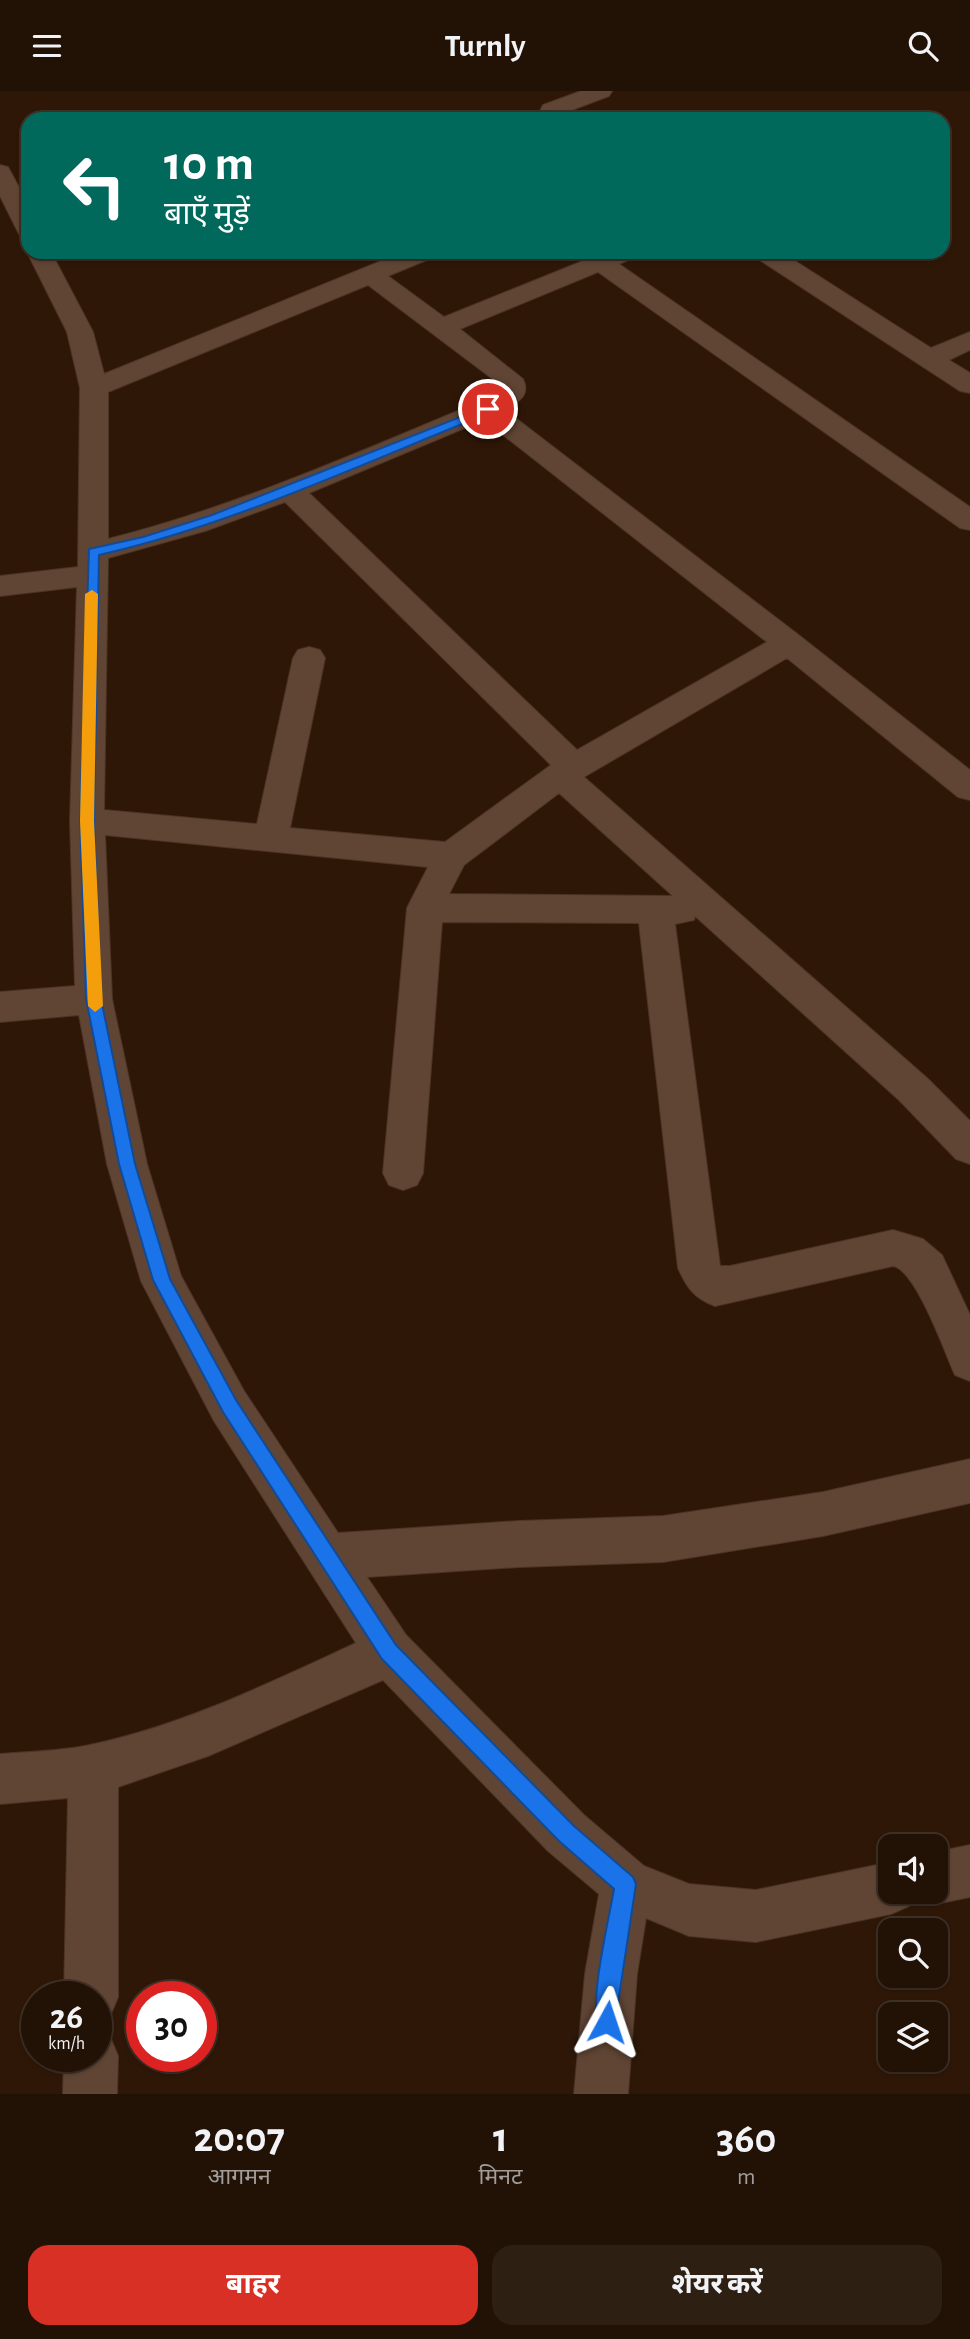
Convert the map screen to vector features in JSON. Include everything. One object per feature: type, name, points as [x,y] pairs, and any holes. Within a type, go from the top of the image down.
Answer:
[{"type":"street","points":[[545,91],[561,112],[601,91]]},
{"type":"street","points":[[0,172],[21,215]]},
{"type":"street","points":[[43,259],[79,331],[93,388],[93,563],[87,821],[94,999],[127,1164],[162,1280],[229,1406],[389,1652],[566,1833],[626,1884],[689,1910],[756,1916],[878,1891]]},
{"type":"street","points":[[93,388],[409,259]]},
{"type":"street","points":[[441,328],[609,259]]},
{"type":"street","points":[[775,259],[970,385]]},
{"type":"street","points":[[600,263],[970,521]]},
{"type":"street","points":[[0,586],[93,563],[145,540],[290,490],[488,409],[511,395],[513,386],[510,379],[371,275]]},
{"type":"street","points":[[930,359],[970,340]]},
{"type":"street","points":[[488,409],[789,643],[970,788]]},
{"type":"street","points":[[290,490],[567,771],[711,910],[913,1089],[970,1147]]},
{"type":"street","points":[[403,1173],[425,908],[451,856],[567,771],[789,643]]},
{"type":"street","points":[[271,839],[309,659]]},
{"type":"street","points":[[87,821],[451,856]]},
{"type":"street","points":[[425,908],[711,910]]},
{"type":"street","points":[[655,909],[699,1268],[705,1279],[715,1287],[730,1285],[893,1248],[907,1249],[918,1255],[926,1268],[970,1361]]},
{"type":"street","points":[[0,1007],[94,999]]},
{"type":"street","points":[[327,1557],[519,1544],[663,1539],[823,1514],[970,1481]]},
{"type":"street","points":[[0,1779],[93,1769],[168,1747],[262,1710],[389,1652]]},
{"type":"street","points":[[91,1981],[93,1769]]},
{"type":"street","points":[[948,1876],[970,1871]]},
{"type":"street","points":[[601,2094],[611,1974],[626,1884]]},
{"type":"street","points":[[90,2094],[91,2072]]},
{"type":"slow traffic","points":[[92,594],[87,821],[95,1006]]},
{"type":"route","points":[[488,409],[217,517],[145,540],[93,552],[87,821],[94,999],[127,1164],[162,1280],[229,1406],[389,1652],[566,1833],[626,1884],[611,1974],[607,2022]]}]
